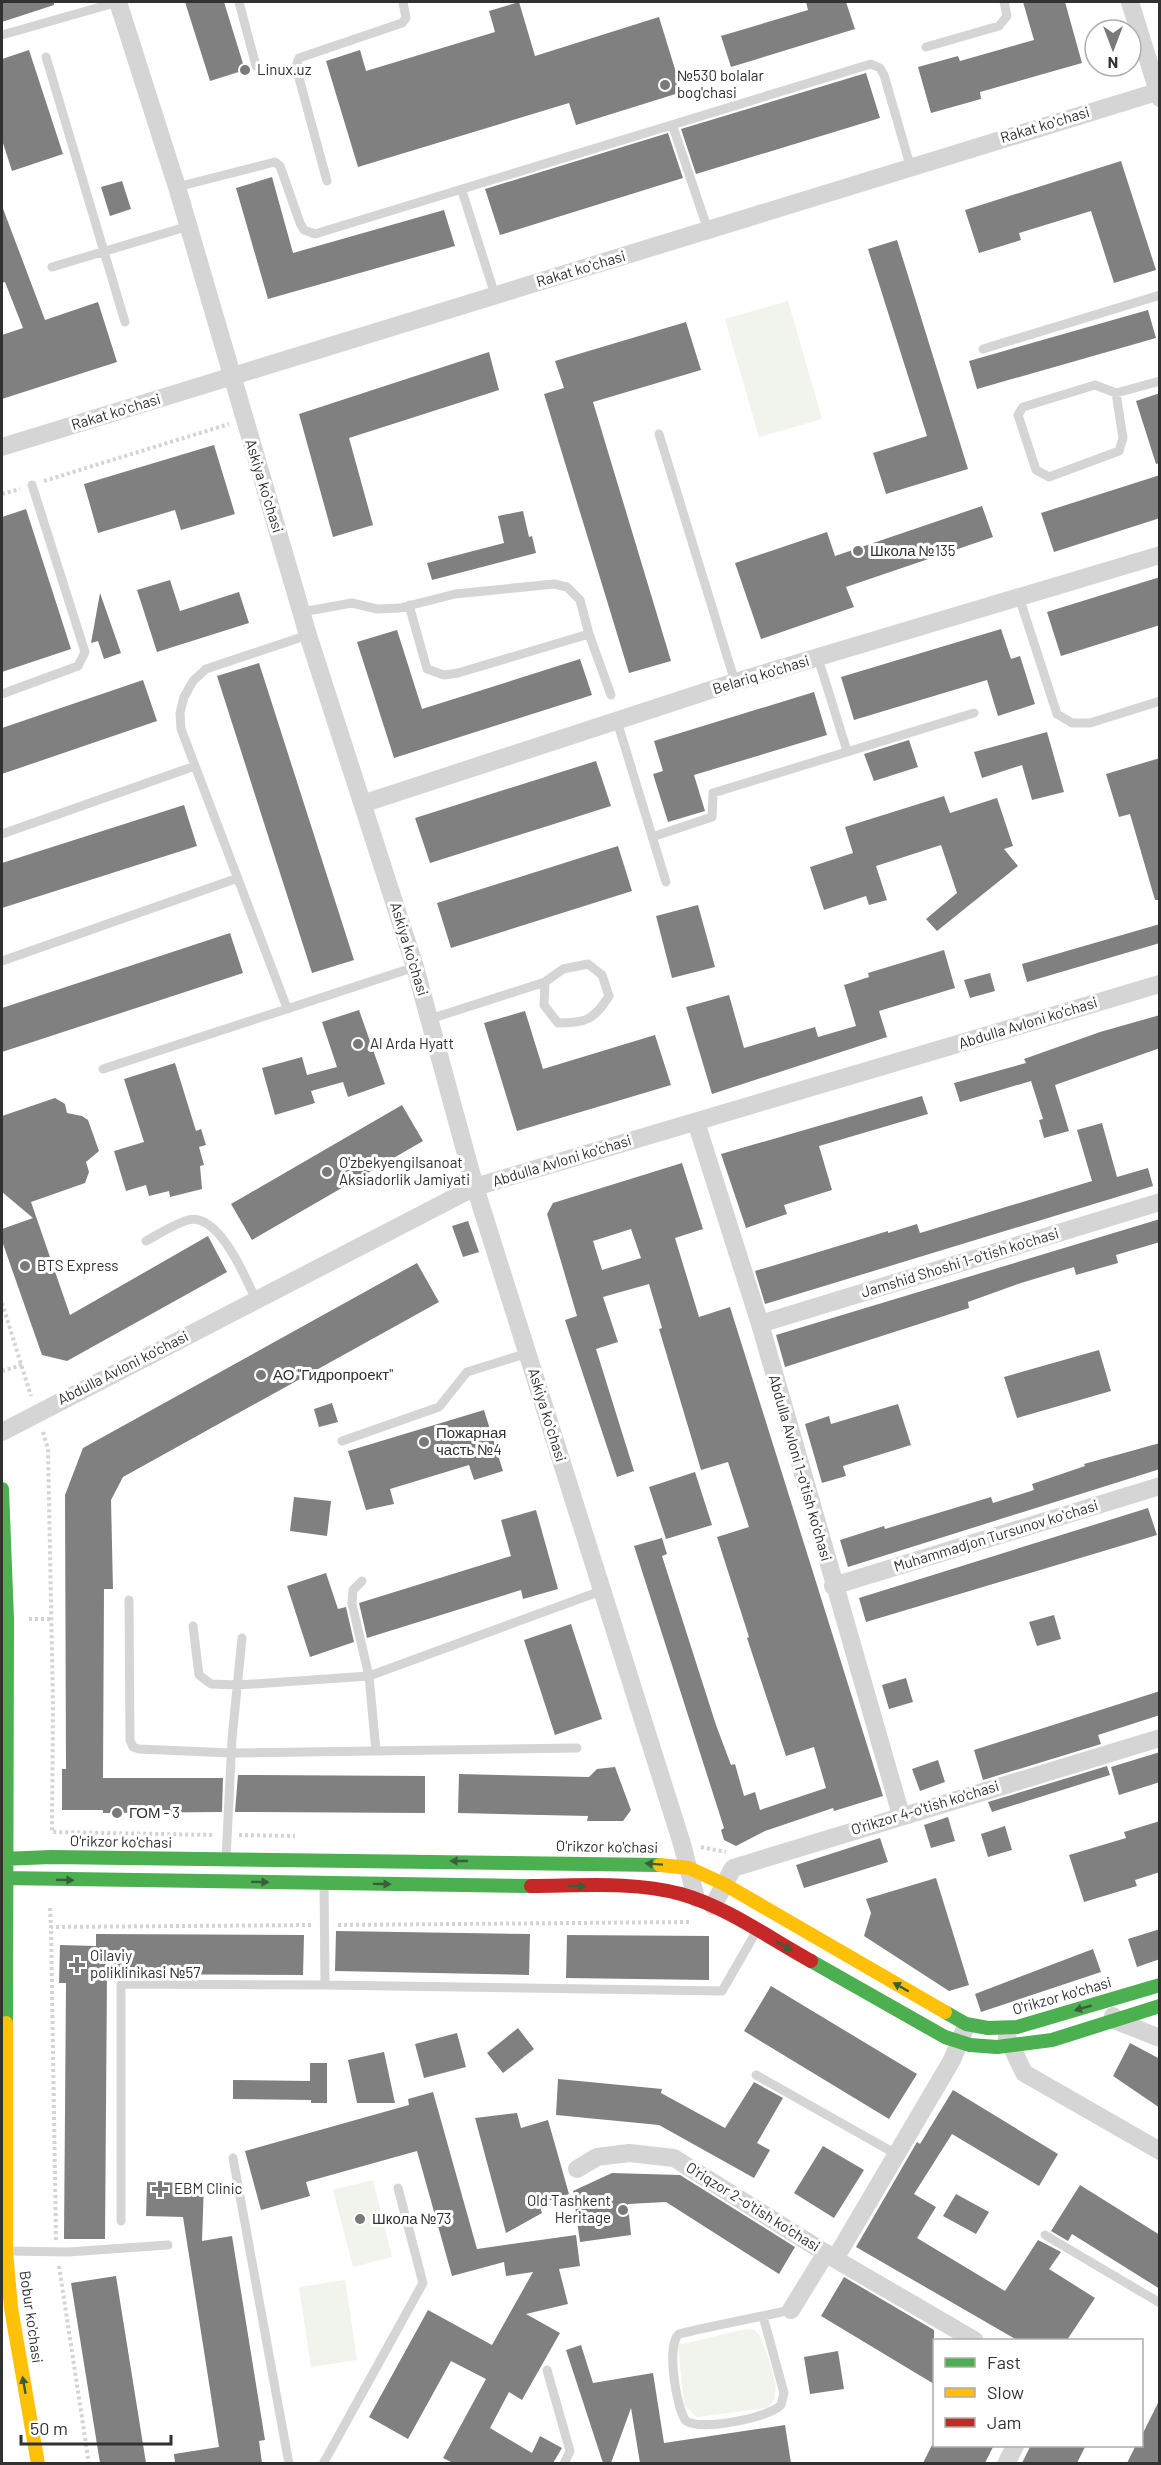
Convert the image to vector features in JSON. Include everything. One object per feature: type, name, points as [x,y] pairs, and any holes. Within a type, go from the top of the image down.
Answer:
[{"type":"main road","name":"Bobur ko'chasi","points":[[2,1489],[6,1571],[3,2080],[6,2250],[11,2308],[38,2463]]},
{"type":"main road","name":"O'rikzor ko'chasi","points":[[4,1859],[650,1863],[689,1868],[724,1884],[966,2024],[1002,2029],[1160,1985]]},
{"type":"main road","points":[[4,1879],[632,1887],[696,1898],[959,2043],[982,2048],[1012,2048],[1160,2006]]},
{"type":"street","name":"Askiya koʻchasi","points":[[118,2],[177,186],[308,635],[416,967],[475,1187],[689,1868],[696,1898]]},
{"type":"street","points":[[1130,2],[1159,93]]},
{"type":"street","name":"Rakat koʻchasi","points":[[2,447],[708,230],[910,165],[1159,93]]},
{"type":"street","name":"Belariq ko'chasi","points":[[364,803],[735,682],[1160,555]]},
{"type":"street","name":"Abdulla Avloni ko'chasi","points":[[2,1432],[475,1187],[1160,984]]},
{"type":"street","name":"Abdulla Avloni 1-o'tish ko'chasi","points":[[696,1122],[760,1324],[833,1586],[901,1815]]},
{"type":"street","name":"Jamshid Shoshi 1-o'tish ko'chasi","points":[[760,1324],[1160,1202]]},
{"type":"street","name":"Muhammadjon Tursunov koʻchasi","points":[[833,1586],[1160,1486]]},
{"type":"street","name":"O'rikzor 4-o'tish ko'chasi","points":[[713,1906],[733,1868],[1160,1738]]},
{"type":"street","points":[[1109,2001],[1114,2020],[1160,2038]]},
{"type":"street","name":"O'riqzor 2-o'tish ko'chasi","points":[[791,2310],[830,2256],[896,2154],[959,2043],[966,2024]]},
{"type":"street","points":[[1002,2029],[1024,2073],[1160,2151]]},
{"type":"street","name":"O'riqzor 2-o'tish ko'chasi","points":[[577,2169],[597,2157],[619,2154],[674,2158],[830,2256],[973,2339]]},
{"type":"street","points":[[1006,2463],[1015,2447]]},
{"type":"lane","points":[[2,34],[118,2]]},
{"type":"lane","points":[[238,2],[256,66]]},
{"type":"lane","points":[[327,181],[296,67],[299,57],[402,23],[406,18],[403,2]]},
{"type":"lane","points":[[926,47],[999,26],[1007,16],[1004,2]]},
{"type":"lane","points":[[46,57],[125,322]]},
{"type":"lane","points":[[177,186],[274,162],[280,166],[300,223],[304,230],[315,234],[673,127],[872,64],[880,68],[884,75],[910,165]]},
{"type":"lane","points":[[673,127],[708,230]]},
{"type":"lane","points":[[462,191],[495,296]]},
{"type":"lane","points":[[52,267],[189,226]]},
{"type":"lane","points":[[983,349],[1160,295]]},
{"type":"lane","points":[[1116,393],[1123,438],[1119,450],[1049,477],[1036,470],[1018,415],[1023,407],[1095,385],[1116,393],[1160,381]]},
{"type":"lane","points":[[659,435],[735,682]]},
{"type":"lane","points":[[2,694],[78,666],[85,652],[32,485]]},
{"type":"lane","points":[[302,612],[352,603],[377,609],[409,605],[454,594],[554,584],[567,587],[580,600],[589,634],[611,695]]},
{"type":"lane","points":[[1019,597],[1058,714],[1072,723],[1090,723],[1160,701]]},
{"type":"lane","points":[[409,605],[427,669],[444,675],[458,674],[589,634]]},
{"type":"lane","points":[[287,1008],[181,729],[180,713],[193,681],[206,669],[308,635]]},
{"type":"lane","points":[[818,658],[847,751]]},
{"type":"lane","points":[[652,837],[712,817],[713,793],[974,712]]},
{"type":"lane","points":[[617,721],[666,882]]},
{"type":"lane","points":[[2,834],[195,766]]},
{"type":"lane","points":[[2,961],[237,878]]},
{"type":"lane","points":[[430,1019],[545,982],[563,969],[588,964],[602,975],[609,996],[597,1015],[578,1023],[558,1023],[544,1005],[545,982]]},
{"type":"lane","points":[[103,1070],[416,967]]},
{"type":"lane","points":[[146,1241],[189,1220],[199,1220],[214,1229],[234,1255],[256,1300]]},
{"type":"lane","points":[[342,1441],[439,1407],[467,1372],[528,1353]]},
{"type":"lane","points":[[362,1581],[353,1590],[352,1604],[369,1676],[376,1751]]},
{"type":"lane","points":[[193,1626],[200,1675],[211,1684],[237,1685],[369,1676],[601,1592]]},
{"type":"lane","points":[[129,1600],[130,1740],[133,1747],[231,1753],[577,1748]]},
{"type":"lane","points":[[226,1859],[231,1753],[242,1638]]},
{"type":"lane","points":[[324,1883],[325,1986]]},
{"type":"lane","points":[[121,2221],[121,1984],[723,1991],[757,1931]]},
{"type":"lane","points":[[756,2075],[896,2154]]},
{"type":"lane","points":[[234,2158],[289,2463]]},
{"type":"lane","points":[[323,2463],[423,2283],[398,2188]]},
{"type":"lane","points":[[1045,2235],[1160,2303]]},
{"type":"lane","points":[[6,2250],[57,2252],[168,2246]]},
{"type":"lane","points":[[763,2316],[784,2392],[781,2405],[769,2414],[758,2416],[698,2426],[686,2421],[679,2407],[672,2350],[675,2337],[679,2334],[763,2316],[791,2310]]},
{"type":"lane","points":[[547,2370],[570,2451],[564,2463]]},
{"type":"path","points":[[2,494],[244,419]]},
{"type":"path","points":[[2,1303],[37,1412]]},
{"type":"path","points":[[2,1371],[21,1365]]},
{"type":"path","points":[[48,1449],[53,1673],[52,1832]]},
{"type":"path","points":[[50,1908],[51,1927]]},
{"type":"path","points":[[55,2235],[89,2463]]},
{"type":"shaded area","points":[[788,301],[822,419],[759,437],[725,319]]},
{"type":"shaded area","points":[[373,2180],[392,2257],[353,2267],[333,2190]]},
{"type":"shaded area","points":[[345,2280],[357,2360],[311,2367],[299,2287]]},
{"type":"shaded area","points":[[746,2329],[755,2330],[760,2336],[774,2375],[775,2394],[772,2402],[766,2408],[697,2417],[684,2405],[678,2345]]},
{"type":"building","points":[[2,2],[54,2],[54,5],[2,22]]},
{"type":"building","points":[[185,2],[224,2],[245,70],[210,81]]},
{"type":"building","points":[[519,2],[535,56],[659,17],[682,92],[576,125],[569,103],[358,167],[326,61],[360,50],[366,71],[495,32],[489,11]]},
{"type":"building","points":[[806,2],[846,2],[855,29],[731,67],[721,36],[808,10]]},
{"type":"building","points":[[1023,2],[1065,2],[1082,63],[980,92],[981,99],[931,113],[918,67],[958,56],[960,61],[1034,40]]},
{"type":"building","points":[[29,50],[63,154],[12,171],[2,140],[2,59]]},
{"type":"building","points":[[866,73],[880,118],[696,174],[681,129]]},
{"type":"building","points":[[668,133],[683,178],[500,235],[485,189]]},
{"type":"building","points":[[1121,161],[1156,270],[1114,283],[1091,211],[1019,233],[1021,240],[979,253],[965,210]]},
{"type":"building","points":[[272,177],[293,253],[444,210],[455,246],[268,299],[236,188]]},
{"type":"building","points":[[122,181],[131,209],[110,216],[101,187]]},
{"type":"building","points":[[2,206],[45,320],[98,302],[117,362],[2,399],[2,335],[23,328],[5,282],[2,283]]},
{"type":"building","points":[[897,240],[968,469],[886,494],[873,453],[927,436],[868,249]]},
{"type":"building","points":[[1148,310],[1156,338],[977,389],[969,361]]},
{"type":"building","points":[[686,322],[701,370],[593,402],[671,661],[629,673],[544,394],[564,388],[555,361]]},
{"type":"building","points":[[489,352],[499,390],[349,438],[373,525],[333,537],[299,414]]},
{"type":"building","points":[[1160,393],[1160,463],[1156,464],[1136,401]]},
{"type":"building","points":[[214,445],[235,514],[181,530],[175,510],[98,533],[84,484]]},
{"type":"building","points":[[1160,475],[1160,518],[1054,552],[1041,513]]},
{"type":"building","points":[[982,506],[993,537],[846,587],[854,607],[761,639],[735,563],[827,532],[835,556]]},
{"type":"building","points":[[26,509],[71,649],[2,672],[2,517]]},
{"type":"building","points":[[523,511],[529,537],[532,536],[536,553],[432,580],[427,563],[504,543],[498,516]]},
{"type":"building","points":[[1160,577],[1160,625],[1061,656],[1047,612]]},
{"type":"building","points":[[170,580],[180,611],[239,592],[249,623],[157,652],[137,590]]},
{"type":"building","points":[[100,593],[121,653],[104,659],[98,641],[91,643]]},
{"type":"building","points":[[1001,629],[1011,659],[1020,656],[1035,704],[998,716],[987,680],[854,720],[841,677]]},
{"type":"building","points":[[397,630],[422,709],[580,659],[592,695],[394,758],[357,642]]},
{"type":"building","points":[[259,663],[354,960],[312,973],[217,676]]},
{"type":"building","points":[[143,680],[157,721],[2,774],[2,728]]},
{"type":"building","points":[[814,692],[827,735],[694,775],[705,811],[668,822],[653,774],[663,771],[654,741]]},
{"type":"building","points":[[1047,732],[1064,792],[1032,800],[1022,765],[982,778],[974,752]]},
{"type":"building","points":[[909,740],[918,767],[874,781],[864,754]]},
{"type":"building","points":[[1160,758],[1160,900],[1155,900],[1130,814],[1119,817],[1106,774]]},
{"type":"building","points":[[596,761],[611,806],[430,863],[415,818]]},
{"type":"building","points":[[944,796],[950,813],[997,798],[1013,846],[1004,849],[1018,866],[937,931],[926,919],[957,893],[941,845],[876,866],[887,900],[869,905],[866,896],[824,910],[810,867],[853,853],[845,827]]},
{"type":"building","points":[[184,805],[197,846],[2,908],[2,863]]},
{"type":"building","points":[[618,846],[632,891],[451,948],[437,903]]},
{"type":"building","points":[[698,905],[715,967],[672,978],[656,916]]},
{"type":"building","points":[[1160,924],[1160,943],[1027,982],[1022,964]]},
{"type":"building","points":[[230,933],[243,973],[2,1052],[2,1008]]},
{"type":"building","points":[[944,950],[955,988],[879,1011],[887,1037],[712,1094],[686,1007],[729,995],[744,1048],[815,1027],[818,1037],[856,1026],[844,985],[869,977],[868,973]]},
{"type":"building","points":[[990,973],[995,991],[970,998],[964,980]]},
{"type":"building","points":[[359,1010],[385,1084],[348,1097],[343,1082],[311,1091],[315,1103],[275,1115],[262,1068],[302,1057],[307,1075],[337,1067],[322,1022]]},
{"type":"building","points":[[525,1011],[543,1069],[655,1035],[671,1085],[517,1131],[484,1023]]},
{"type":"building","points":[[1160,1015],[1160,1048],[1055,1085],[1069,1131],[1044,1138],[1039,1120],[1043,1119],[1031,1081],[960,1102],[954,1083],[1026,1063],[1024,1059],[1100,1032]]},
{"type":"building","points":[[175,1063],[196,1131],[201,1129],[206,1145],[199,1147],[204,1165],[200,1166],[202,1189],[170,1197],[169,1191],[149,1196],[146,1185],[126,1191],[114,1151],[144,1142],[124,1079]]},
{"type":"building","points":[[922,1096],[928,1114],[819,1146],[832,1190],[784,1205],[787,1214],[746,1228],[721,1154]]},
{"type":"building","points":[[55,1098],[65,1104],[67,1113],[82,1116],[88,1120],[99,1151],[86,1162],[89,1172],[85,1183],[31,1202],[70,1315],[208,1236],[227,1272],[67,1361],[42,1355],[2,1241],[2,1229],[33,1218],[2,1192],[2,1116]]},
{"type":"building","name":"O'zbekyengilsanoat Aksiadorlik Jamiyati","points":[[402,1105],[423,1141],[252,1240],[231,1204]]},
{"type":"building","points":[[1102,1123],[1117,1177],[1148,1168],[1153,1186],[765,1304],[755,1271],[917,1224],[920,1233],[1092,1181],[1077,1130]]},
{"type":"building","points":[[682,1163],[703,1229],[675,1238],[699,1317],[730,1307],[883,1796],[834,1811],[833,1808],[765,1831],[736,1846],[724,1840],[721,1830],[724,1828],[634,1546],[662,1538],[667,1554],[662,1556],[716,1725],[731,1765],[735,1764],[744,1796],[755,1792],[760,1810],[826,1788],[814,1747],[786,1756],[717,1537],[749,1527],[728,1462],[701,1470],[659,1329],[662,1328],[649,1284],[603,1297],[618,1342],[596,1349],[634,1471],[617,1477],[565,1320],[577,1316],[547,1214],[553,1203]],"holes":[[[631,1229],[641,1258],[602,1270],[593,1241]]]},
{"type":"building","points":[[1160,1219],[1160,1242],[1116,1255],[1118,1263],[1076,1275],[1074,1267],[1021,1283],[968,1302],[969,1308],[785,1367],[776,1335]]},
{"type":"building","points":[[468,1221],[479,1252],[463,1257],[452,1226]]},
{"type":"building","name":"АО \"Гидропроект\"","points":[[417,1263],[439,1302],[123,1477],[111,1500],[113,1589],[104,1589],[103,1778],[223,1778],[222,1812],[103,1813],[103,1810],[62,1810],[62,1769],[66,1769],[65,1495],[83,1448]]},
{"type":"building","points":[[1099,1350],[1111,1391],[1017,1418],[1004,1377]]},
{"type":"building","points":[[332,1403],[338,1422],[319,1427],[314,1409]]},
{"type":"building","points":[[898,1404],[911,1445],[843,1466],[846,1476],[822,1483],[805,1424],[829,1416],[831,1424]]},
{"type":"building","points":[[484,1410],[503,1471],[474,1480],[469,1465],[390,1489],[394,1504],[366,1510],[348,1451]]},
{"type":"building","points":[[1160,1443],[1160,1469],[848,1567],[840,1540],[991,1497],[993,1503],[1034,1490],[1032,1484],[1085,1466],[1084,1464]]},
{"type":"building","points":[[695,1472],[712,1525],[666,1539],[649,1487]]},
{"type":"building","points":[[294,1497],[331,1501],[327,1536],[290,1531]]},
{"type":"building","points":[[1148,1508],[1157,1535],[866,1622],[859,1598]]},
{"type":"building","points":[[536,1510],[558,1589],[523,1599],[521,1590],[367,1638],[359,1603],[511,1556],[501,1520]]},
{"type":"building","points":[[326,1573],[338,1609],[346,1607],[354,1642],[310,1657],[287,1586]]},
{"type":"building","points":[[1054,1615],[1061,1639],[1037,1646],[1029,1622]]},
{"type":"building","points":[[571,1624],[602,1719],[555,1735],[524,1640]]},
{"type":"building","points":[[906,1678],[913,1702],[889,1709],[882,1685]]},
{"type":"building","points":[[1160,1691],[1160,1715],[1098,1735],[1101,1744],[983,1780],[974,1750]]},
{"type":"building","points":[[1160,1752],[1160,1782],[1119,1795],[1111,1767]]},
{"type":"building","points":[[938,1760],[945,1782],[920,1791],[912,1769]]},
{"type":"building","points":[[1107,1766],[1110,1775],[992,1812],[988,1802]]},
{"type":"building","points":[[615,1767],[631,1810],[623,1821],[587,1821],[588,1816],[458,1813],[459,1774],[589,1777],[597,1769]]},
{"type":"building","points":[[238,1775],[425,1776],[425,1813],[235,1812]]},
{"type":"building","points":[[948,1817],[955,1841],[931,1848],[924,1825]]},
{"type":"building","points":[[1160,1821],[1160,1872],[1135,1880],[1137,1886],[1084,1902],[1069,1855],[1126,1838],[1124,1832]]},
{"type":"building","points":[[1005,1826],[1012,1850],[988,1857],[981,1834]]},
{"type":"building","points":[[880,1838],[888,1862],[804,1888],[796,1865]]},
{"type":"building","points":[[936,1878],[969,1985],[949,1991],[864,1936],[871,1913],[866,1899]]},
{"type":"building","points":[[1160,1929],[1160,1959],[1137,1967],[1128,1939]]},
{"type":"building","points":[[336,1931],[530,1934],[529,1975],[335,1971]]},
{"type":"building","points":[[96,1934],[304,1935],[303,1975],[107,1974],[105,2239],[64,2239],[66,1983],[59,1983],[60,1945],[96,1946]]},
{"type":"building","points":[[567,1935],[709,1936],[709,1980],[566,1978]]},
{"type":"building","points":[[1093,1949],[1101,1972],[981,2012],[975,1994]]},
{"type":"building","points":[[771,1986],[917,2074],[889,2119],[744,2031]]},
{"type":"building","points":[[518,2028],[534,2049],[503,2073],[487,2053]]},
{"type":"building","points":[[457,2033],[466,2067],[424,2078],[415,2044]]},
{"type":"building","points":[[1130,2043],[1160,2059],[1160,2108],[1113,2076]]},
{"type":"building","points":[[384,2052],[395,2103],[357,2103],[348,2060]]},
{"type":"building","points":[[310,2063],[327,2063],[327,2103],[311,2103],[311,2100],[233,2099],[233,2080],[310,2081]]},
{"type":"building","points":[[558,2079],[662,2089],[661,2093],[725,2128],[754,2082],[783,2098],[757,2143],[770,2150],[754,2178],[659,2125],[556,2115]]},
{"type":"building","points":[[953,2090],[1058,2154],[1039,2186],[952,2134],[914,2194],[936,2207],[917,2238],[1005,2291],[1038,2240],[1061,2252],[1049,2269],[1095,2298],[1068,2339],[1015,2339],[856,2247],[917,2142],[920,2144]]},
{"type":"building","points":[[433,2092],[477,2249],[576,2235],[580,2266],[559,2269],[568,2304],[526,2314],[560,2333],[522,2400],[509,2392],[490,2428],[532,2453],[540,2436],[562,2448],[553,2463],[453,2463],[443,2458],[486,2379],[451,2361],[408,2439],[369,2417],[428,2310],[492,2345],[533,2272],[506,2276],[504,2262],[452,2276],[417,2151],[306,2182],[310,2196],[261,2210],[245,2151],[409,2105],[408,2099]]},
{"type":"building","points":[[517,2113],[521,2128],[548,2120],[569,2194],[539,2204],[542,2213],[506,2233],[475,2118]]},
{"type":"building","points":[[823,2146],[864,2170],[834,2218],[794,2193]]},
{"type":"building","points":[[612,2173],[680,2175],[795,2247],[779,2274],[666,2202],[628,2204],[631,2235],[580,2242],[573,2191]]},
{"type":"building","points":[[147,2182],[204,2183],[202,2241],[232,2236],[265,2440],[259,2441],[262,2463],[175,2463],[174,2454],[219,2447],[183,2217],[146,2216]]},
{"type":"building","points":[[1080,2185],[1160,2235],[1160,2289],[1072,2234],[1068,2241],[1051,2231]]},
{"type":"building","points":[[956,2194],[989,2212],[976,2234],[943,2216]]},
{"type":"building","points":[[116,2276],[146,2463],[100,2463],[71,2283]]},
{"type":"building","points":[[844,2277],[934,2330],[933,2383],[821,2316]]},
{"type":"building","points":[[581,2345],[593,2383],[653,2373],[664,2443],[785,2425],[791,2463],[640,2463],[631,2408],[611,2463],[603,2463],[566,2350]]},
{"type":"building","points":[[838,2351],[844,2389],[810,2394],[804,2357]]},
{"type":"building","points":[[1160,2399],[1160,2463],[1127,2463],[1135,2447],[1143,2447],[1143,2433]]},
{"type":"building","points":[[932,2445],[933,2447],[993,2447],[985,2463],[923,2463]]},
{"type":"building","points":[[1030,2447],[1085,2447],[1077,2463],[1022,2463]]},
{"type":"traffic: fast","points":[[2,1489],[7,1619],[6,2023]]},
{"type":"traffic: fast","points":[[2,1859],[51,1857],[660,1865]]},
{"type":"traffic: fast","points":[[2,1878],[531,1886]]},
{"type":"traffic: fast","points":[[811,1961],[945,2037],[970,2045],[997,2047],[1052,2040],[1160,2006]]},
{"type":"traffic: fast","points":[[945,2012],[966,2024],[988,2028],[1017,2027],[1160,1985]]},
{"type":"traffic: slow","points":[[660,1865],[689,1868],[724,1884],[945,2012]]},
{"type":"traffic: slow","points":[[6,2023],[6,2251],[11,2308],[38,2464]]},
{"type":"traffic: jam","points":[[531,1886],[644,1887],[681,1894],[731,1915],[811,1961]]},
{"type":"place","name":"Linux.uz","points":[[245,70]]},
{"type":"place","name":"№530 bolalar bog'chasi","points":[[665,85]]},
{"type":"place","name":"Школа №135","points":[[858,551]]},
{"type":"place","name":"Al Arda Hyatt","points":[[358,1044]]},
{"type":"place","name":"O'zbekyengilsanoat Aksiadorlik Jamiyati","points":[[327,1172]]},
{"type":"place","name":"BTS Express","points":[[25,1266]]},
{"type":"place","name":"АО \"Гидропроект\"","points":[[261,1375]]},
{"type":"place","name":"Пожарная часть №4","points":[[424,1442]]},
{"type":"place","name":"ГОМ - 3","points":[[117,1813]]},
{"type":"place","name":"Oilaviy poliklinikasi №57","points":[[77,1965]]},
{"type":"place","name":"EBM Clinic","points":[[160,2189]]},
{"type":"place","name":"Old Tashkent Heritage","points":[[623,2210]]},
{"type":"place","name":"Школа №73","points":[[360,2219]]}]
